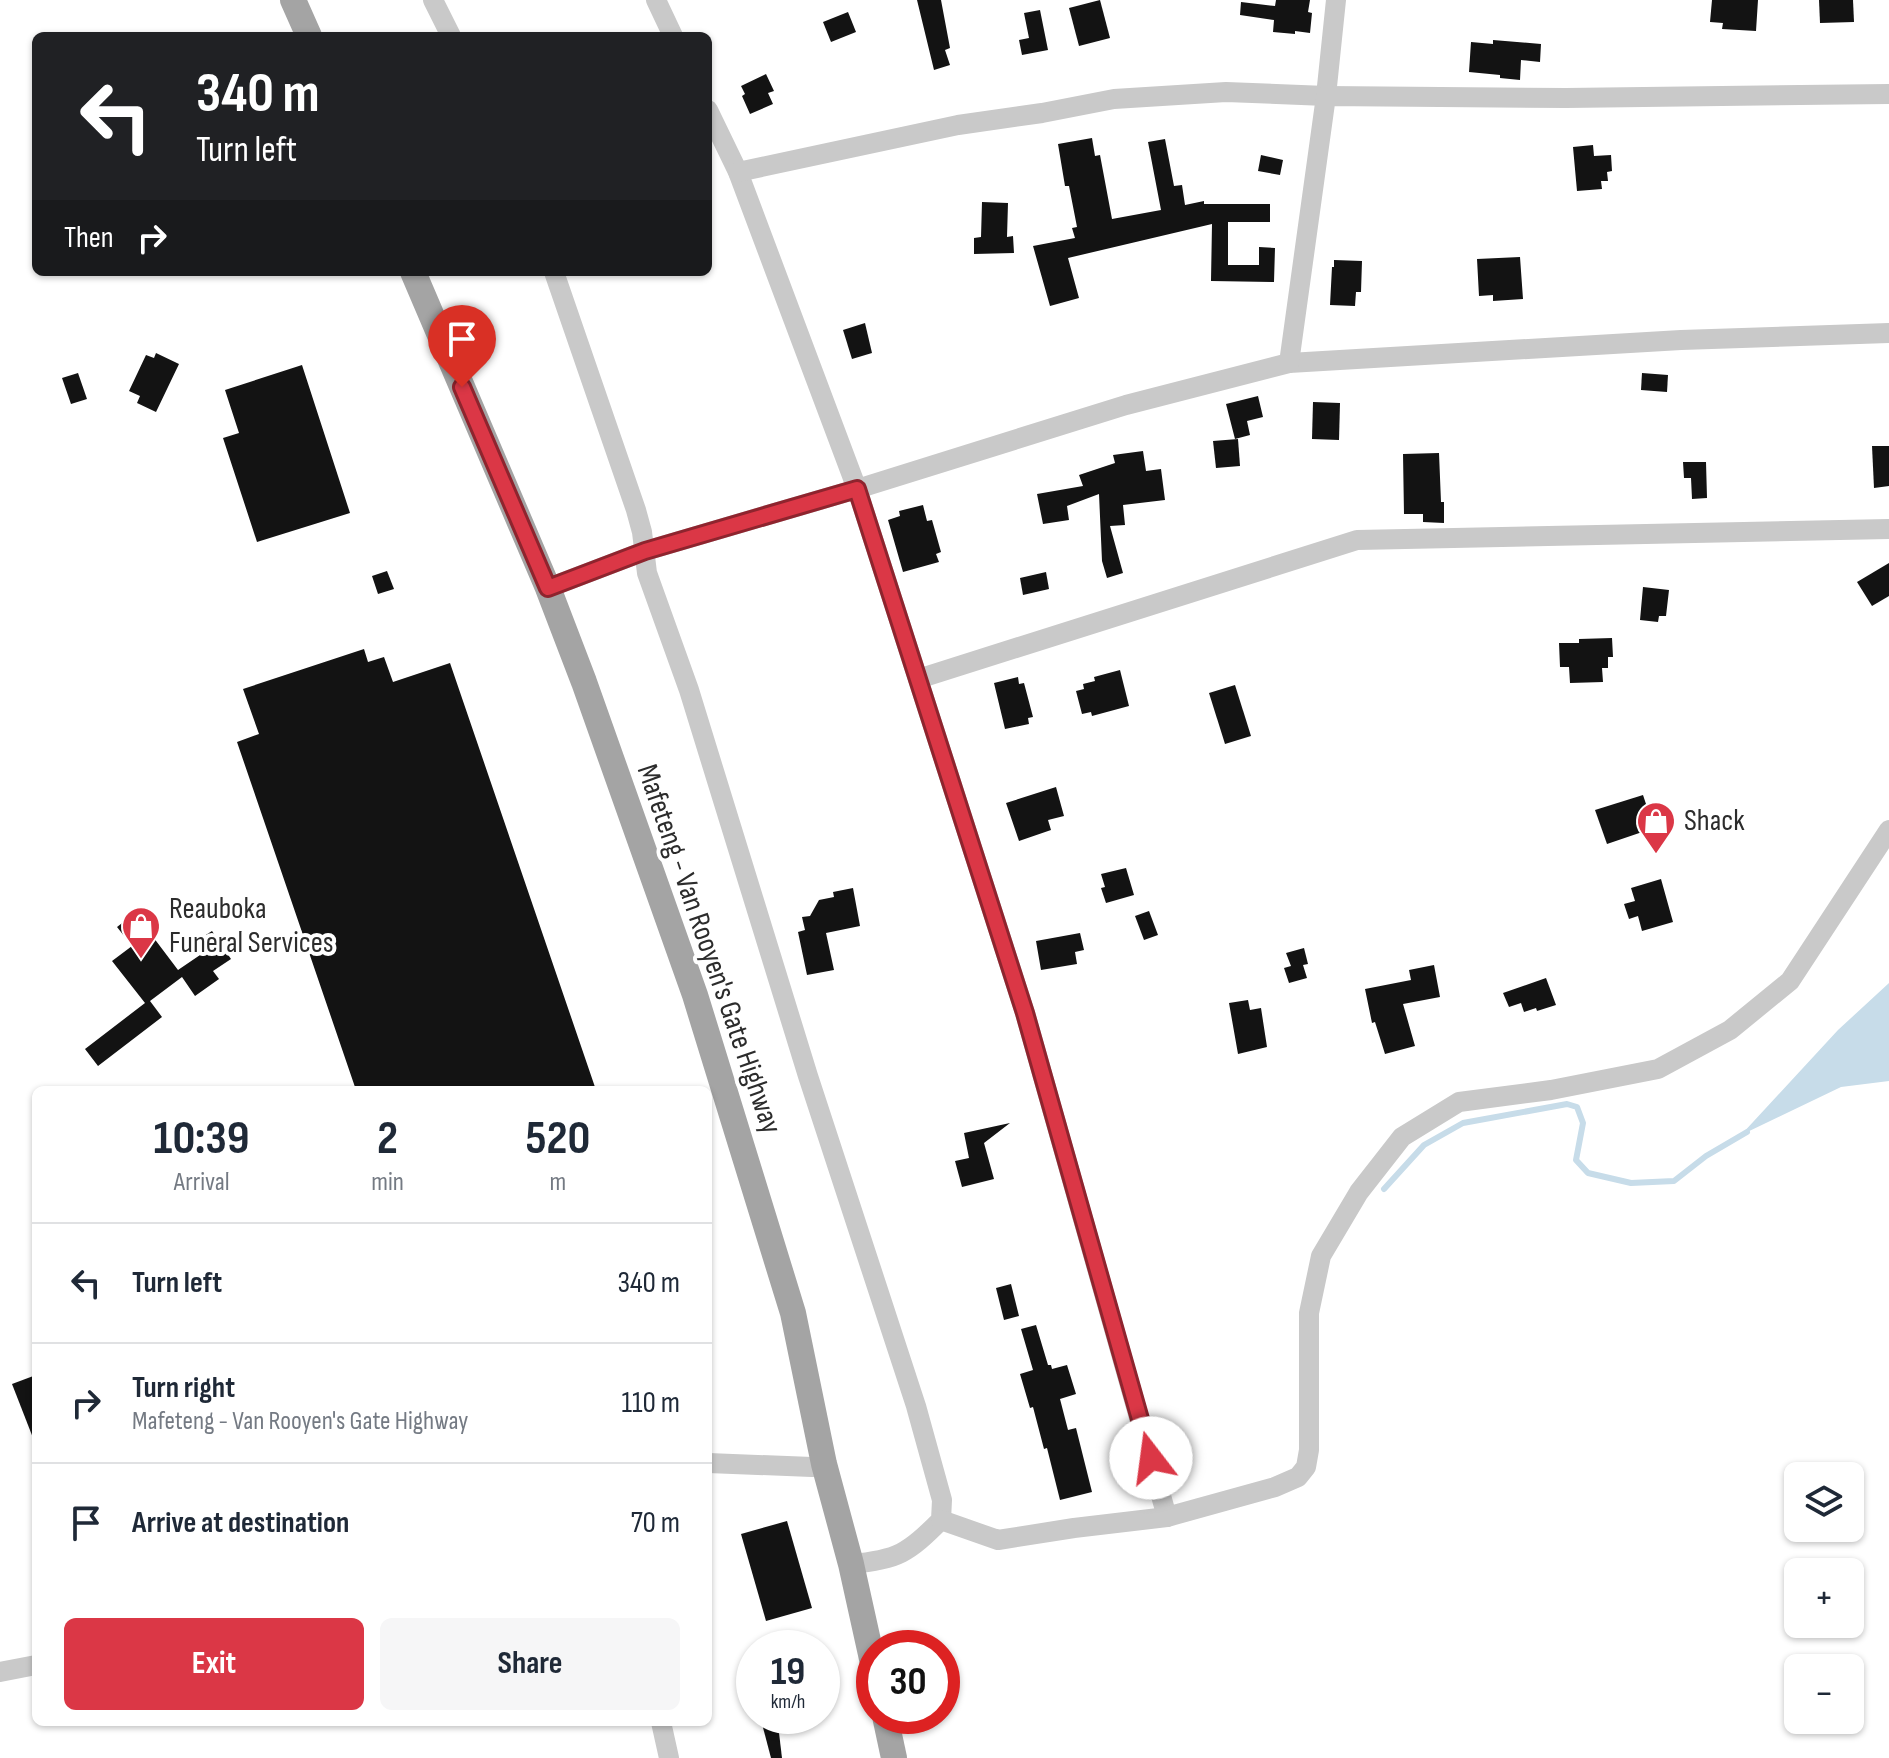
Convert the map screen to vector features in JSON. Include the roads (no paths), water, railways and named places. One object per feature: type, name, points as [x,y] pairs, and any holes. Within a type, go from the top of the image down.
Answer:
[{"type":"main road","points":[[293,0],[307,32]]},
{"type":"main road","name":"Mafeteng - Van Rooyen's Gate Highway","points":[[415,276],[548,588],[695,995],[793,1313],[824,1464],[866,1630]]},
{"type":"main road","points":[[889,1734],[894,1758]]},
{"type":"street","points":[[433,0],[449,32]]},
{"type":"street","points":[[656,0],[671,32]]},
{"type":"street","points":[[1289,363],[1326,96],[1336,0]]},
{"type":"street","points":[[738,172],[958,125],[1114,99],[1226,92],[1566,98],[1889,94]]},
{"type":"street","points":[[712,118],[738,172],[857,489],[1025,1013],[1167,1517]]},
{"type":"street","points":[[555,276],[636,510],[647,573],[689,690],[808,1076],[916,1406],[942,1500],[941,1520],[915,1547],[883,1562],[851,1564]]},
{"type":"street","points":[[548,588],[645,551],[1126,405],[1289,363],[1681,340],[1889,333]]},
{"type":"street","points":[[918,679],[1357,540],[1889,529]]},
{"type":"street","points":[[941,1520],[998,1540],[1167,1517],[1275,1487],[1298,1477],[1306,1467],[1309,1450],[1309,1313],[1321,1256],[1359,1192],[1402,1137],[1459,1102],[1551,1090],[1658,1069],[1730,1030],[1790,981],[1889,830]]},
{"type":"street","points":[[712,1463],[812,1467],[824,1464]]},
{"type":"street","points":[[0,1672],[32,1666]]},
{"type":"street","points":[[662,1726],[669,1758]]},
{"type":"water","points":[[1889,983],[1889,1081],[1841,1087],[1741,1135],[1838,1030]]},
{"type":"waterway","points":[[1384,1189],[1424,1145],[1463,1123],[1567,1104],[1577,1107],[1583,1123],[1576,1160],[1588,1173],[1631,1183],[1674,1181],[1706,1156],[1747,1132]]},
{"type":"place","name":"Shack","points":[[1656,855]]},
{"type":"place","name":"Reauboka Funeral Services","points":[[141,960]]}]
